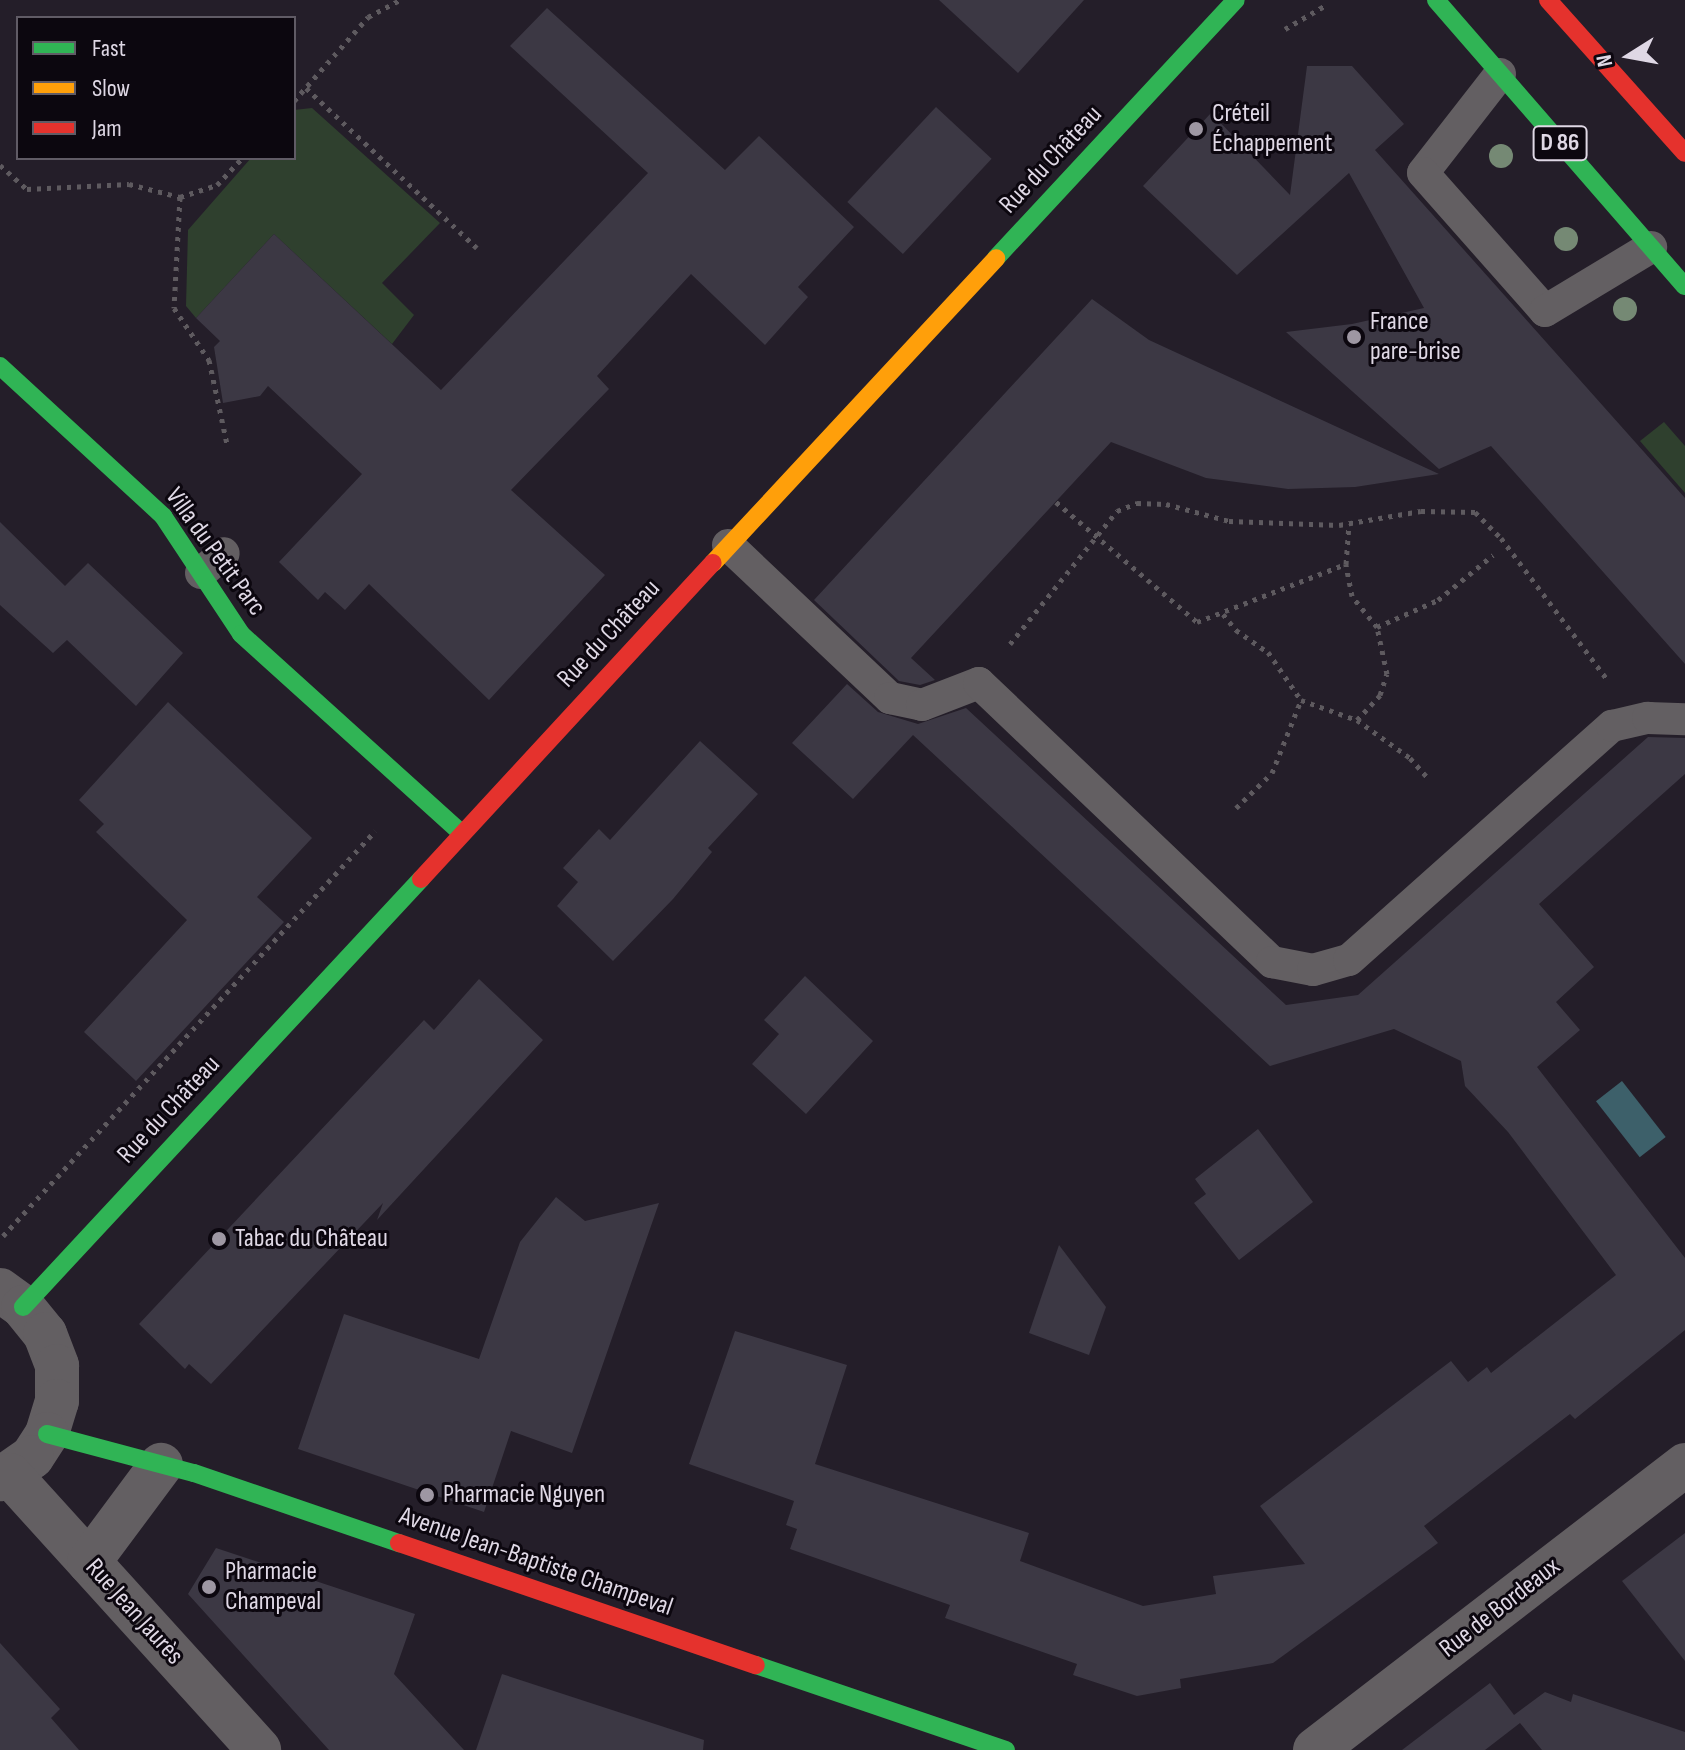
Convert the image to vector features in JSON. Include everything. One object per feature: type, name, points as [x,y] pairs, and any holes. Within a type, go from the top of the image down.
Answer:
[{"type":"street","name":"Rue du Château","points":[[12,1298],[460,832],[1236,0]]},
{"type":"street","name":"D 86","points":[[1436,0],[1685,286]]},
{"type":"street","points":[[1548,0],[1685,153]]},
{"type":"street","name":"Villa du Petit Parc","points":[[0,366],[212,563],[241,634],[460,832]]},
{"type":"street","points":[[5,1477],[32,1457],[47,1434],[57,1401],[57,1366],[45,1334],[12,1298]]},
{"type":"street","name":"Avenue Jean-Baptiste Champeval","points":[[47,1434],[161,1465],[1006,1750]]},
{"type":"street","points":[[89,1562],[161,1465]]},
{"type":"street","name":"Rue de Bordeaux","points":[[1315,1750],[1685,1465]]},
{"type":"street","name":"Rue Jean Jaurès","points":[[5,1477],[89,1562],[259,1750]]},
{"type":"lane","points":[[1500,74],[1423,173],[1545,311],[1651,247]]},
{"type":"lane","points":[[728,545],[890,698],[922,705],[979,683],[1272,962],[1313,970],[1349,960],[1612,726],[1638,720],[1685,719]]},
{"type":"path","points":[[296,99],[368,17],[400,0]]},
{"type":"path","points":[[306,88],[477,248]]},
{"type":"path","points":[[0,165],[27,189],[129,184],[180,197],[217,185],[240,160]]},
{"type":"path","points":[[180,197],[174,308],[209,360],[227,444]]},
{"type":"path","points":[[1056,502],[1095,539],[1197,622],[1346,564]]},
{"type":"path","points":[[979,683],[1117,511],[1137,503],[1166,504],[1229,521],[1349,524],[1421,511],[1475,512],[1501,538],[1638,720]]},
{"type":"path","points":[[1349,524],[1346,564],[1352,596],[1377,627],[1387,674],[1380,695],[1357,720]]},
{"type":"path","points":[[1377,627],[1438,600],[1493,555]]},
{"type":"path","points":[[1223,614],[1236,630],[1268,652],[1301,700],[1357,720],[1400,750],[1428,778]]},
{"type":"path","points":[[1236,808],[1272,773],[1301,700]]},
{"type":"path","points":[[2,1237],[383,824]]},
{"type":"green space","points":[[312,108],[440,223],[382,283],[414,315],[392,344],[274,234],[196,318],[186,306],[188,230],[249,160],[296,160],[296,110]]},
{"type":"green space","points":[[1664,422],[1685,446],[1685,493],[1640,441]]},
{"type":"water","points":[[1622,1081],[1666,1137],[1640,1157],[1596,1101]]},
{"type":"building","points":[[939,0],[1084,0],[1018,73]]},
{"type":"building","points":[[547,8],[725,170],[759,136],[854,227],[798,287],[808,297],[765,345],[691,274],[597,376],[609,389],[511,490],[605,575],[489,700],[369,584],[345,610],[325,592],[318,600],[279,562],[362,474],[268,386],[260,396],[223,403],[214,347],[220,341],[196,318],[274,234],[441,390],[648,173],[510,46]]},
{"type":"building","points":[[1307,66],[1352,66],[1404,124],[1375,150],[1685,498],[1685,664],[1491,446],[1439,469],[1286,332],[1352,324],[1424,308],[1349,173],[1237,275],[1143,186],[1211,113],[1290,195]]},
{"type":"building","points":[[936,107],[992,159],[903,254],[847,202]]},
{"type":"building","points":[[1092,299],[1149,340],[1439,474],[1355,487],[1288,489],[1206,478],[1111,442],[911,658],[935,680],[920,685],[899,681],[814,600]]},
{"type":"building","points":[[0,522],[65,586],[88,563],[183,653],[136,706],[67,640],[53,653],[0,605]]},
{"type":"building","points":[[847,684],[878,712],[918,724],[966,708],[1286,1005],[1358,995],[1648,737],[1685,738],[1685,774],[1539,904],[1594,967],[1556,1002],[1580,1030],[1537,1067],[1685,1258],[1685,1330],[1575,1419],[1570,1414],[1424,1526],[1438,1543],[1273,1663],[1180,1679],[1181,1688],[1137,1696],[1073,1675],[1077,1664],[945,1618],[950,1605],[790,1549],[797,1529],[786,1525],[794,1501],[689,1464],[735,1331],[847,1365],[815,1464],[1029,1533],[1020,1561],[1143,1606],[1216,1594],[1213,1576],[1305,1564],[1260,1506],[1451,1361],[1468,1382],[1487,1367],[1491,1373],[1616,1275],[1508,1132],[1465,1086],[1461,1061],[1394,1029],[1270,1066],[913,735],[853,799],[792,743]]},
{"type":"building","points":[[168,702],[312,838],[257,897],[284,922],[136,1081],[84,1032],[187,920],[96,832],[104,824],[79,800]]},
{"type":"building","points":[[700,741],[758,794],[708,848],[712,852],[673,899],[613,961],[557,906],[578,882],[563,868],[599,829],[610,840]]},
{"type":"building","points":[[805,976],[873,1041],[806,1114],[752,1064],[779,1034],[764,1020]]},
{"type":"building","points":[[479,979],[543,1040],[377,1220],[383,1203],[211,1384],[189,1364],[185,1369],[139,1324],[424,1020],[434,1030]]},
{"type":"building","points":[[1258,1129],[1313,1202],[1239,1260],[1194,1203],[1206,1194],[1195,1179]]},
{"type":"building","points":[[556,1197],[585,1221],[659,1203],[572,1453],[511,1431],[484,1512],[298,1449],[344,1314],[479,1359],[520,1242]]},
{"type":"building","points":[[1059,1245],[1106,1307],[1089,1355],[1029,1333]]},
{"type":"building","points":[[1685,1533],[1685,1661],[1622,1581]]},
{"type":"building","points":[[216,1548],[415,1614],[394,1674],[464,1750],[329,1750],[188,1594]]},
{"type":"building","points":[[0,1643],[60,1709],[51,1718],[79,1750],[0,1750]]},
{"type":"building","points":[[502,1674],[704,1740],[703,1750],[476,1750]]},
{"type":"building","points":[[1490,1683],[1514,1715],[1545,1692],[1571,1702],[1573,1694],[1685,1732],[1685,1750],[1542,1750],[1520,1723],[1485,1750],[1402,1750]]},
{"type":"traffic: fast","points":[[996,258],[1236,0]]},
{"type":"traffic: fast","points":[[1436,0],[1685,286]]},
{"type":"traffic: fast","points":[[0,366],[163,516],[241,634],[460,832]]},
{"type":"traffic: fast","points":[[23,1307],[421,879]]},
{"type":"traffic: fast","points":[[47,1434],[194,1473],[399,1543]]},
{"type":"traffic: fast","points":[[756,1665],[1006,1750]]},
{"type":"traffic: slow","points":[[713,563],[996,258]]},
{"type":"traffic: jam","points":[[1548,0],[1685,153]]},
{"type":"traffic: jam","points":[[421,879],[713,563]]},
{"type":"traffic: jam","points":[[399,1543],[756,1665]]},
{"type":"place","name":"Créteil Échappement","points":[[1196,129]]},
{"type":"place","name":"France pare-brise","points":[[1354,337]]},
{"type":"place","name":"Tabac du Château","points":[[219,1239]]},
{"type":"place","name":"Pharmacie Nguyen","points":[[427,1495]]},
{"type":"place","name":"Pharmacie Champeval","points":[[209,1587]]}]
